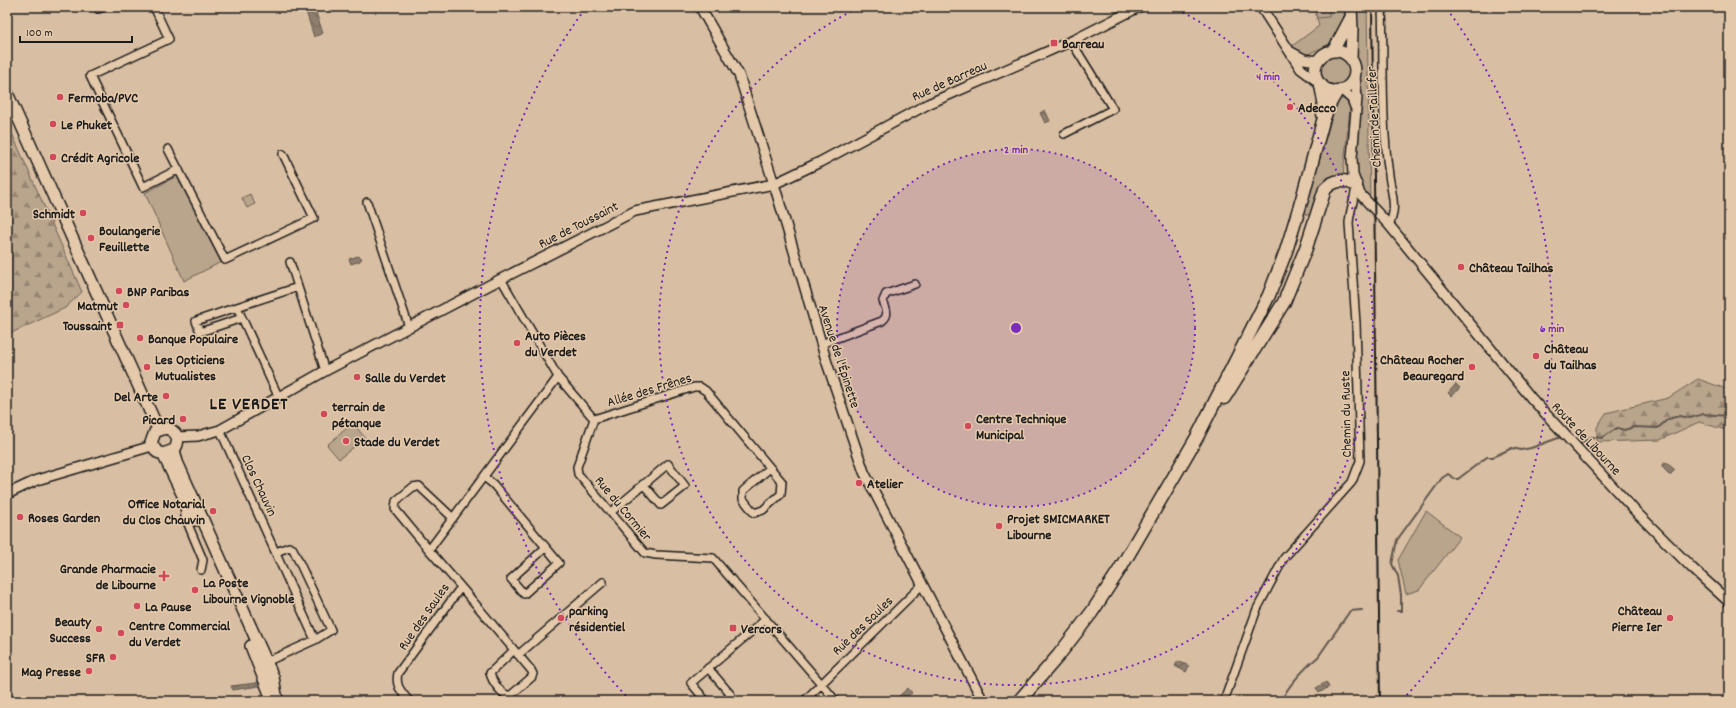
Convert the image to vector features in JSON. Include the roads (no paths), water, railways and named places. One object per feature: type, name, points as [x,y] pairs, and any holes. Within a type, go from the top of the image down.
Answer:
[{"type":"highway","points":[[1319,83],[1324,102],[1323,121]]},
{"type":"highway","points":[[1019,701],[1058,656],[1092,612],[1120,569],[1197,437],[1269,295],[1286,251],[1323,121],[1329,105],[1340,90]]},
{"type":"highway","points":[[1197,437],[1230,389],[1284,302],[1306,248],[1325,189],[1331,183],[1343,180],[1356,185]]},
{"type":"main road","points":[[1333,51],[1351,12]]},
{"type":"main road","points":[[1351,12],[1351,58]]},
{"type":"main road","points":[[1340,51],[1351,58],[1354,63],[1355,76],[1348,86],[1340,90],[1326,89],[1319,83],[1315,74],[1317,61],[1326,52],[1340,51]]},
{"type":"main road","points":[[7,93],[158,429]]},
{"type":"main road","points":[[158,429],[169,429],[177,437],[177,444],[169,452],[157,452],[152,446],[152,435],[158,429]]},
{"type":"main road","points":[[169,452],[184,497],[269,688],[271,701]]},
{"type":"main road","points":[[169,452],[177,462],[273,677],[277,701]]},
{"type":"street","points":[[154,7],[169,39],[90,76],[143,187],[179,169]]},
{"type":"street","name":"Avenue de l'Épinette","points":[[700,7],[739,75],[774,184],[821,344],[864,472],[983,701]]},
{"type":"street","name":"Rue de Barreau","points":[[774,184],[820,162],[928,104],[1071,42],[1138,7]]},
{"type":"street","points":[[1261,7],[1301,69],[1319,83]]},
{"type":"street","name":"Chemin de Taillefer","points":[[1382,7],[1386,148],[1394,202],[1394,216],[1389,225]]},
{"type":"street","points":[[1064,134],[1113,109],[1071,42]]},
{"type":"street","points":[[1290,52],[1304,59],[1317,61]]},
{"type":"street","points":[[1355,76],[1357,98],[1355,107],[1352,158],[1356,185]]},
{"type":"street","points":[[1340,90],[1352,99],[1355,107]]},
{"type":"street","points":[[168,149],[225,260],[314,218],[283,154]]},
{"type":"street","name":"Rue de Toussaint","points":[[177,437],[198,436],[220,430],[325,371],[635,211],[774,184]]},
{"type":"street","name":"Route de Libourne","points":[[1356,185],[1360,194],[1389,225],[1437,282],[1532,399],[1638,514],[1692,568],[1729,602]]},
{"type":"street","name":"Chemin du Ruste","points":[[1224,701],[1257,609],[1284,558],[1352,482],[1360,461],[1357,346],[1349,223],[1350,210],[1355,198],[1356,185]]},
{"type":"street","points":[[367,202],[409,327]]},
{"type":"street","points":[[290,262],[325,371]]},
{"type":"street","points":[[501,279],[558,377],[594,419]]},
{"type":"street","points":[[821,344],[882,321],[886,317],[887,313],[883,301],[886,294],[915,284]]},
{"type":"street","points":[[242,318],[200,332],[196,321],[298,287]]},
{"type":"street","points":[[237,307],[279,398]]},
{"type":"street","points":[[429,550],[558,377]]},
{"type":"street","name":"Allée des Frênes","points":[[594,419],[694,387],[700,387],[706,391],[782,482],[781,494],[763,510],[754,512],[743,499],[743,491],[770,468]]},
{"type":"street","name":"Rue du Cormier","points":[[594,419],[577,467],[578,474],[645,553],[713,558],[821,683]]},
{"type":"street","name":"Clos Chauvin","points":[[220,430],[315,640]]},
{"type":"street","points":[[7,494],[42,478],[152,446]]},
{"type":"street","points":[[611,512],[643,484],[668,464],[685,486],[661,505],[643,484]]},
{"type":"street","points":[[484,477],[493,484],[559,563],[524,594],[511,579],[545,548]]},
{"type":"street","name":"Rue des Saules","points":[[409,701],[398,688],[396,680],[398,673],[461,586],[395,509],[396,502],[413,487],[419,486],[453,518]]},
{"type":"street","points":[[184,497],[185,517],[203,560],[201,570]]},
{"type":"street","points":[[266,662],[315,640],[331,630],[293,549],[289,547],[276,552]]},
{"type":"street","points":[[461,586],[516,653],[531,670],[533,674],[511,695],[508,696],[504,694],[491,679],[490,673],[516,653],[603,582]]},
{"type":"street","name":"Rue des Saules","points":[[804,701],[922,585]]},
{"type":"street","points":[[706,701],[691,683],[766,618]]},
{"type":"street","points":[[708,668],[731,695],[724,701]]},
{"type":"street","points":[[821,683],[836,701]]},
{"type":"water","points":[[314,7],[323,33],[314,37],[305,8]]},
{"type":"water","points":[[1045,110],[1050,121],[1045,123],[1040,113]]},
{"type":"water","points":[[358,256],[362,258],[360,261],[351,264],[349,259]]},
{"type":"water","points":[[1456,384],[1460,388],[1451,396],[1448,393]]},
{"type":"water","points":[[1666,462],[1675,470],[1670,475],[1661,466]]},
{"type":"water","points":[[1178,661],[1189,666],[1186,672],[1175,666]]},
{"type":"water","points":[[259,681],[265,685],[233,690],[231,686],[256,683]]},
{"type":"water","points":[[1326,682],[1329,687],[1319,693],[1316,688]]},
{"type":"water","points":[[908,688],[912,693],[901,701],[898,697]]},
{"type":"waterway","points":[[1580,444],[1591,437],[1602,438],[1617,428],[1624,430],[1634,427],[1658,428],[1668,419],[1679,416],[1690,418],[1703,414],[1729,416]]},
{"type":"waterway","points":[[1397,611],[1401,611],[1401,595],[1398,576],[1392,564],[1397,540],[1442,478],[1448,474],[1455,479],[1458,479],[1487,457],[1493,457],[1512,448],[1521,450],[1531,448],[1561,437]]},
{"type":"waterway","points":[[1282,701],[1292,683],[1318,657],[1350,611],[1362,610]]},
{"type":"railway","points":[[1372,7],[1380,701]]},
{"type":"place","name":"Barreau","points":[[1054,43]]},
{"type":"place","name":"Fermoba/PVC","points":[[60,97]]},
{"type":"place","name":"Adecco","points":[[1290,107]]},
{"type":"place","name":"Le Phuket","points":[[53,124]]},
{"type":"place","name":"Crédit Agricole","points":[[53,157]]},
{"type":"place","name":"Schmidt","points":[[83,213]]},
{"type":"place","name":"Boulangerie Feuillette","points":[[91,238]]},
{"type":"place","name":"Château Tailhas","points":[[1461,267]]},
{"type":"place","name":"BNP Paribas","points":[[119,291]]},
{"type":"place","name":"Matmut","points":[[126,305]]},
{"type":"place","name":"Toussaint","points":[[120,325]]},
{"type":"place","name":"Banque Populaire","points":[[140,338]]},
{"type":"place","name":"Auto Pièces du Verdet","points":[[517,343]]},
{"type":"place","name":"Château du Tailhas","points":[[1536,356]]},
{"type":"place","name":"Les Opticiens Mutualistes","points":[[147,367]]},
{"type":"place","name":"Château Rocher Beauregard","points":[[1472,367]]},
{"type":"place","name":"Salle du Verdet","points":[[357,377]]},
{"type":"place","name":"Del Arte","points":[[166,396]]},
{"type":"place","name":"terrain de pétanque","points":[[324,414]]},
{"type":"place","name":"Picard","points":[[183,419]]},
{"type":"place","name":"Centre Technique Municipal","points":[[968,426]]},
{"type":"place","name":"Stade du Verdet","points":[[346,441]]},
{"type":"place","name":"Atelier","points":[[859,483]]},
{"type":"place","name":"Office Notarial du Clos Chauvin","points":[[213,511]]},
{"type":"place","name":"Roses Garden","points":[[20,517]]},
{"type":"place","name":"Projet SMICMARKET Libourne","points":[[999,526]]},
{"type":"place","name":"Grande Pharmacie de Libourne","points":[[164,576]]},
{"type":"place","name":"La Poste Libourne Vignoble","points":[[195,590]]},
{"type":"place","name":"La Pause","points":[[137,606]]},
{"type":"place","name":"parking résidentiel","points":[[561,618]]},
{"type":"place","name":"Château Pierre Ier","points":[[1670,618]]},
{"type":"place","name":"Vercors","points":[[733,628]]},
{"type":"place","name":"Beauty Success","points":[[99,629]]},
{"type":"place","name":"Centre Commercial du Verdet","points":[[121,633]]},
{"type":"place","name":"SFR","points":[[113,657]]},
{"type":"place","name":"Mag Presse","points":[[89,671]]},
{"type":"district","name":"LE VERDET","points":[[249,403]]}]
